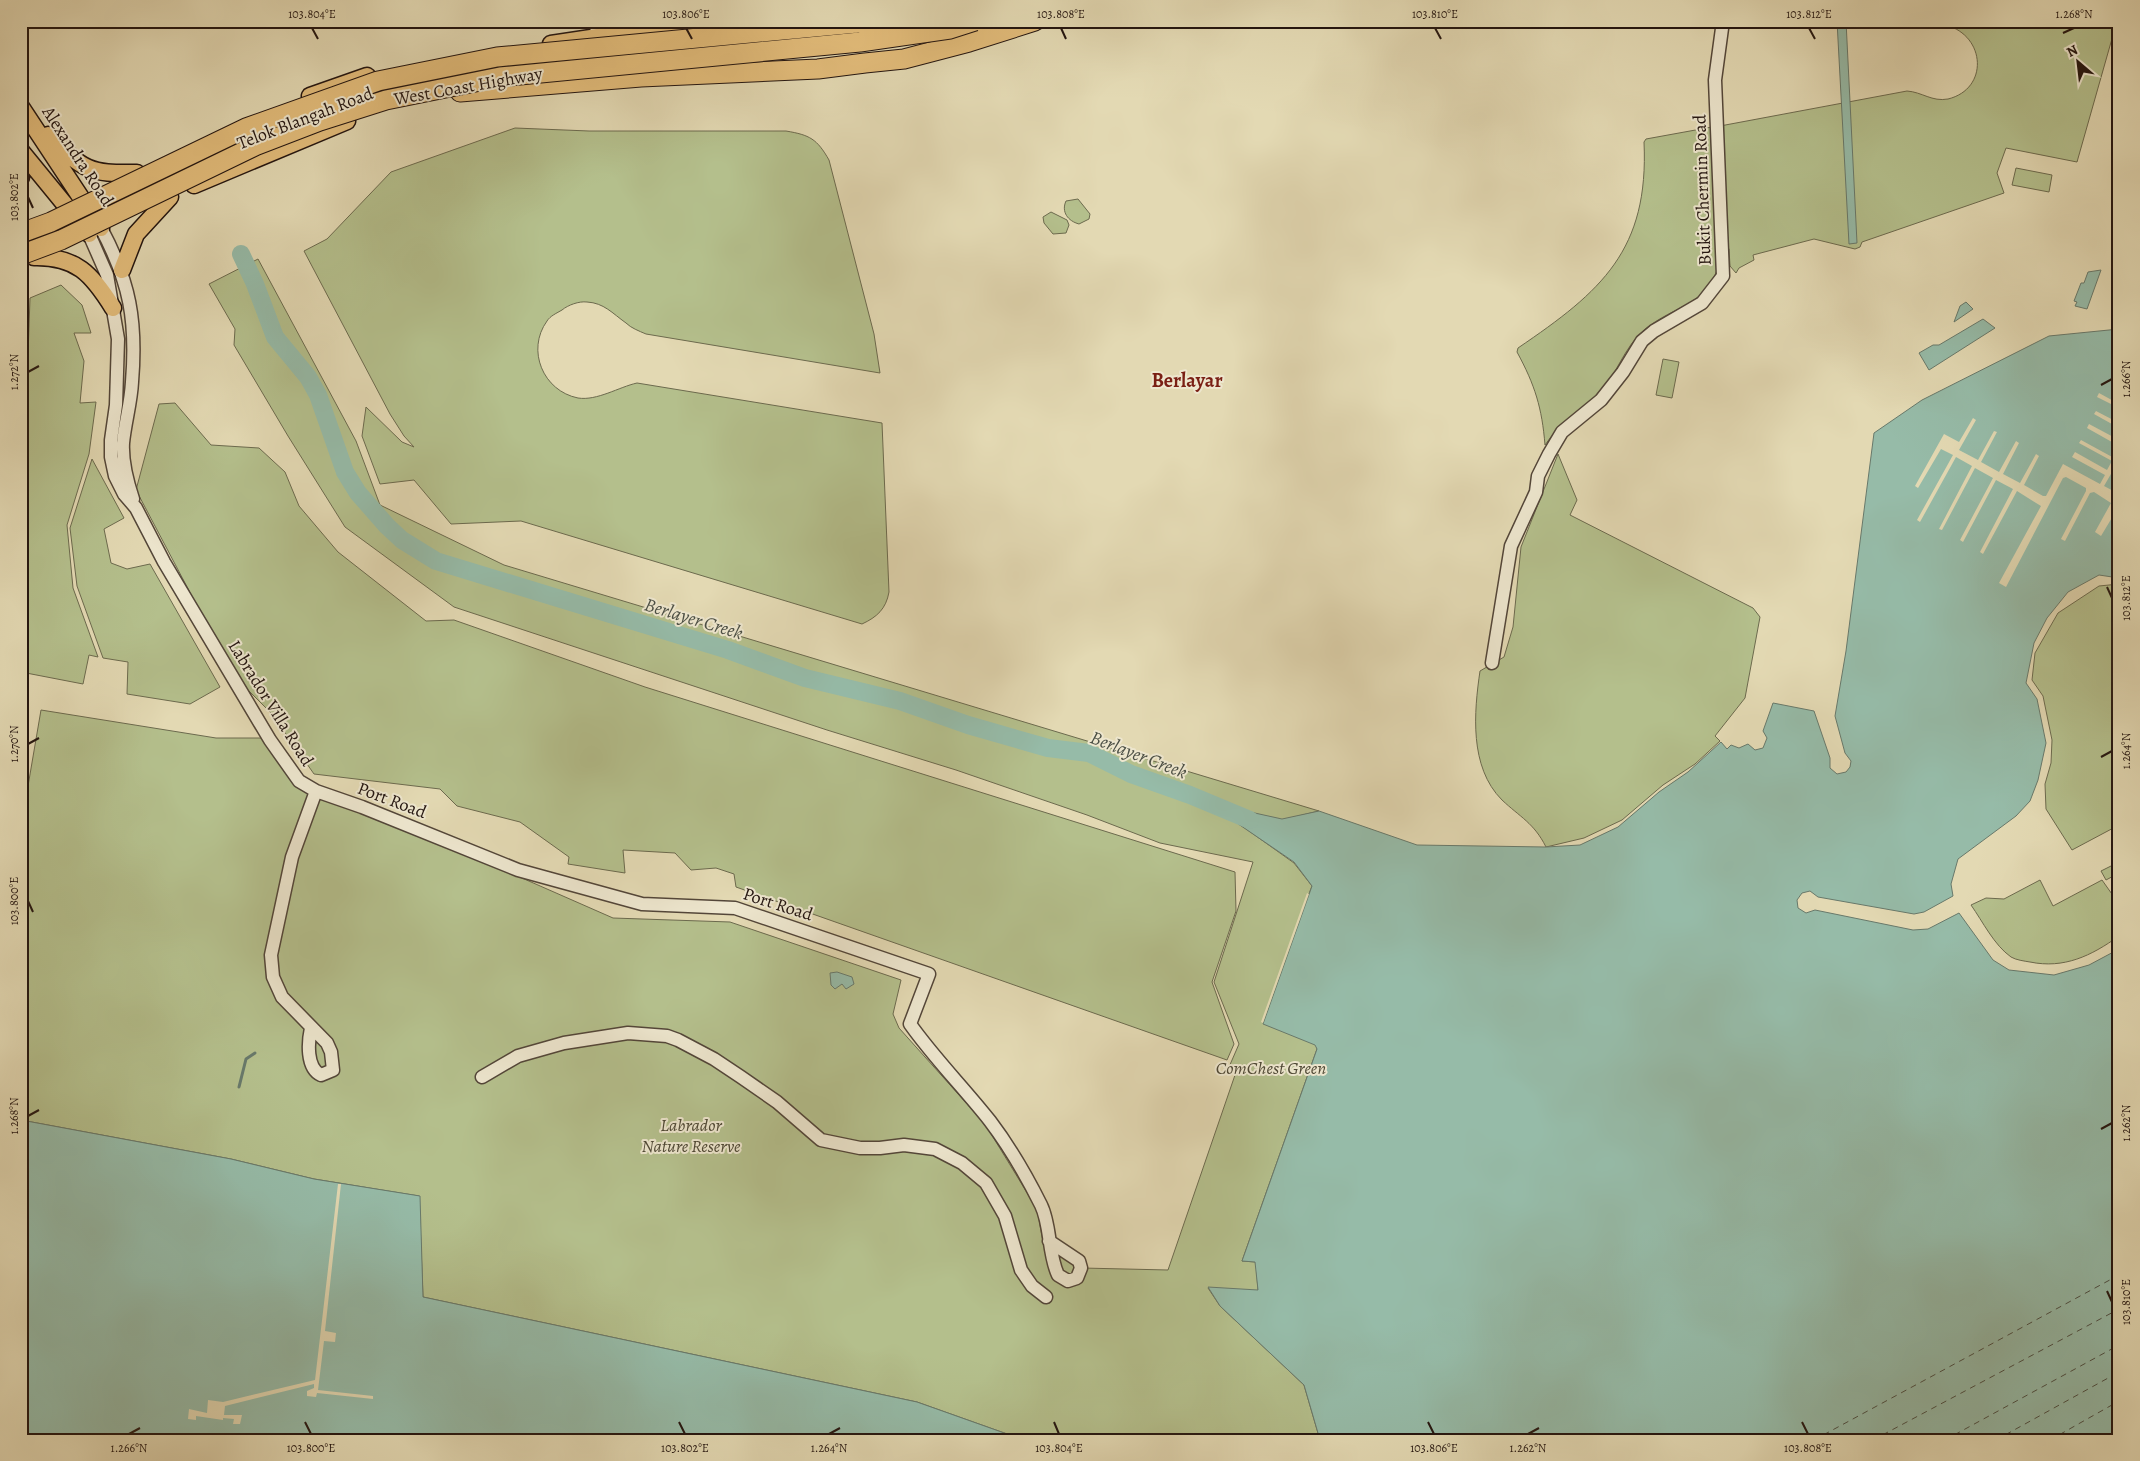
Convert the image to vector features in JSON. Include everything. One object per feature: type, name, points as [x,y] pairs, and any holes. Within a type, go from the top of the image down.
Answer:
[{"type":"highway","name":"West Coast Highway","points":[[21,234],[51,222],[246,128],[378,81],[497,57],[878,21]]},
{"type":"highway","name":"West Coast Highway","points":[[26,258],[255,146],[320,121],[386,100],[500,76],[860,42],[950,28],[974,21]]},
{"type":"highway","points":[[460,92],[688,75],[818,69],[904,59],[970,42],[1035,21]]},
{"type":"main road","name":"Telok Blangah Road","points":[[21,224],[67,207],[244,122],[365,76],[596,29],[704,21]]},
{"type":"main road","points":[[796,21],[798,25],[799,52]]},
{"type":"main road","name":"Telok Blangah Road","points":[[26,258],[95,231],[265,154],[341,123],[383,109],[460,92],[949,34],[992,21]]},
{"type":"main road","points":[[339,85],[333,102],[341,123]]},
{"type":"main road","points":[[23,110],[83,167],[105,173],[137,173]]},
{"type":"main road","name":"Alexandra Road","points":[[23,110],[83,199],[95,231]]},
{"type":"main road","name":"Alexandra Road","points":[[21,151],[67,207],[95,231]]},
{"type":"main road","points":[[21,164],[21,177]]},
{"type":"main road","points":[[122,270],[136,234],[170,197]]},
{"type":"main road","points":[[26,258],[52,257],[80,267],[93,277],[113,308]]},
{"type":"street","name":"Bukit Chermin Road","points":[[1492,662],[1511,546],[1536,492],[1538,476],[1562,432],[1601,400],[1623,372],[1642,341],[1654,331],[1702,303],[1723,276],[1716,80],[1723,21]]},
{"type":"street","name":"Labrador Villa Road","points":[[95,231],[122,270],[133,320],[132,389],[123,444],[124,458],[136,508]]},
{"type":"street","name":"Labrador Villa Road","points":[[95,231],[107,275],[118,339],[117,390],[111,457],[115,476],[124,494],[136,508],[164,562],[270,740],[299,780],[316,791],[292,857],[271,955],[273,977],[282,996],[310,1028]]},
{"type":"street","points":[[117,390],[122,400],[127,399],[132,389]]},
{"type":"street","name":"Port Road","points":[[316,791],[362,807],[518,870],[642,904],[735,908],[929,974],[910,1024],[1000,1137],[1043,1208],[1048,1241],[1055,1268]]},
{"type":"street","points":[[482,1077],[518,1056],[564,1043],[628,1033],[667,1036],[678,1040],[714,1059],[777,1102],[821,1140],[860,1148],[904,1145],[935,1149],[962,1163],[986,1183],[1005,1216],[1021,1270],[1032,1286],[1046,1297]]},
{"type":"street","points":[[1048,1241],[1069,1255],[1076,1257],[1080,1263],[1081,1268],[1077,1278],[1065,1280],[1058,1275],[1055,1268],[1059,1259],[1069,1255]]},
{"type":"green space","points":[[1947,21],[2117,21],[2077,162],[2006,148],[1997,173],[2004,193],[1862,242],[1860,247],[1855,249],[1814,239],[1753,255],[1754,260],[1739,268],[1736,273],[1730,266],[1729,249],[1726,245],[1720,126],[1907,91],[1942,100],[1961,93],[1971,85],[1976,74],[1977,62],[1975,51],[1969,40],[1959,31],[1946,25]]},
{"type":"green space","points":[[1712,127],[1720,260],[1715,275],[1708,287],[1699,296],[1690,303],[1656,321],[1637,337],[1598,396],[1563,425],[1545,445],[1537,397],[1529,375],[1517,352],[1518,348],[1574,307],[1596,286],[1614,264],[1628,240],[1638,212],[1643,180],[1644,142],[1646,139]]},
{"type":"green space","points":[[515,128],[589,131],[786,131],[807,136],[821,147],[829,160],[874,334],[880,373],[646,334],[630,326],[603,306],[587,302],[570,305],[548,319],[541,332],[538,356],[547,378],[555,387],[566,394],[578,398],[600,396],[637,383],[882,423],[889,592],[883,608],[872,618],[862,624],[521,521],[451,524],[414,480],[380,484],[362,436],[366,407],[402,442],[414,447],[404,436],[390,414],[304,251],[327,239],[391,172]]},
{"type":"green space","points":[[2016,168],[2052,175],[2049,192],[2012,185]]},
{"type":"green space","points":[[1078,199],[1090,214],[1089,219],[1079,224],[1066,216],[1064,209],[1066,201]]},
{"type":"green space","points":[[1051,212],[1067,220],[1069,225],[1066,233],[1053,234],[1044,223],[1043,217]]},
{"type":"green space","name":"Labrador Nature Reserve","points":[[258,259],[356,441],[380,505],[504,565],[1319,811],[1282,820],[1232,808],[1228,816],[1294,863],[1312,886],[1302,912],[1317,1049],[1242,1261],[1256,1262],[1258,1291],[1208,1288],[1220,1306],[1304,1385],[1320,1440],[1024,1440],[917,1402],[423,1297],[419,1196],[314,1179],[231,1159],[21,1120],[25,1103],[21,1102],[21,827],[41,710],[216,738],[262,738],[306,791],[465,853],[613,918],[730,922],[901,980],[893,1014],[899,1028],[985,1124],[1037,1209],[1043,1242],[1069,1255],[1082,1268],[1168,1270],[1235,1075],[1229,1067],[1239,1044],[1214,982],[1253,862],[1160,843],[1087,815],[956,770],[827,730],[454,607],[345,527],[234,345],[235,329],[209,284]]},
{"type":"green space","points":[[61,285],[82,305],[91,333],[74,333],[84,361],[80,403],[96,402],[89,454],[67,525],[73,588],[98,657],[89,655],[83,684],[21,672],[21,556],[30,298]]},
{"type":"green space","points":[[1663,359],[1679,362],[1672,398],[1656,395]]},
{"type":"green space","points":[[175,403],[211,445],[259,448],[285,472],[299,506],[338,552],[426,621],[454,620],[645,687],[1235,872],[1236,911],[1212,982],[1234,1044],[1227,1060],[736,887],[734,874],[716,868],[691,870],[675,853],[623,850],[625,873],[568,864],[569,857],[520,822],[457,806],[440,789],[314,774],[272,714],[244,686],[205,621],[136,490],[159,404]]},
{"type":"green space","points":[[1558,454],[1577,500],[1570,515],[1753,608],[1760,617],[1745,698],[1715,736],[1720,741],[1695,764],[1663,785],[1622,820],[1584,838],[1546,847],[1532,826],[1502,800],[1491,787],[1484,772],[1476,739],[1476,704],[1480,671],[1504,657],[1513,627],[1521,547]]},
{"type":"green space","points":[[92,459],[124,518],[104,529],[111,563],[127,569],[150,564],[220,687],[190,704],[127,694],[128,662],[103,658],[77,586],[70,528]]},
{"type":"green space","points":[[2119,584],[2119,825],[2072,850],[2046,809],[2045,784],[2051,763],[2052,740],[2043,696],[2032,680],[2035,653],[2058,613],[2099,586]]},
{"type":"green space","points":[[2119,862],[2119,873],[2106,880],[2101,871]]},
{"type":"green space","points":[[2040,880],[2053,906],[2102,880],[2119,904],[2119,936],[2088,955],[2066,962],[2042,964],[2011,957],[1994,940],[1971,905],[1986,898],[2004,899]]},
{"type":"shaded area","points":[[1837,21],[1846,21],[1857,243],[1849,244]]},
{"type":"shaded area","points":[[2101,270],[2087,309],[2075,306],[2077,302],[2074,301],[2081,283],[2084,283],[2088,272]]},
{"type":"shaded area","points":[[1966,302],[1973,309],[1954,322],[1960,306]]},
{"type":"shaded area","points":[[1983,319],[1995,328],[1929,370],[1919,353],[1933,345],[1939,345]]},
{"type":"shaded area","points":[[2119,329],[2119,578],[2099,575],[2068,592],[2047,618],[2034,643],[2026,683],[2037,699],[2046,743],[2038,780],[2030,801],[2016,816],[1958,859],[1951,884],[1953,896],[1924,912],[1914,914],[1818,897],[1810,891],[1802,893],[1797,900],[1798,908],[1806,913],[1815,910],[1913,930],[1928,929],[1959,913],[1993,960],[2009,970],[2054,975],[2089,965],[2119,949],[2119,1440],[1320,1440],[1304,1385],[1220,1306],[1208,1287],[1258,1290],[1255,1262],[1242,1261],[1317,1049],[1315,1045],[1263,1024],[1312,886],[1294,862],[1228,817],[1232,808],[1282,819],[1319,811],[1417,845],[1546,847],[1580,845],[1618,827],[1659,792],[1688,772],[1721,742],[1727,749],[1731,745],[1739,748],[1748,744],[1755,750],[1763,748],[1767,738],[1763,731],[1773,703],[1814,711],[1830,758],[1830,768],[1837,774],[1846,772],[1850,767],[1851,761],[1845,753],[1835,716],[1846,651],[1874,433],[1922,400],[2049,336]]},
{"type":"shaded area","points":[[837,972],[852,977],[854,984],[846,989],[842,984],[835,989],[831,985],[830,973]]},
{"type":"shaded area","points":[[21,1120],[231,1159],[314,1179],[420,1196],[423,1297],[917,1402],[1024,1440],[21,1440]]},
{"type":"pier","points":[[2099,393],[2119,404],[2119,408],[2097,397]]},
{"type":"pier","points":[[2096,411],[2119,423],[2119,428],[2094,414]]},
{"type":"pier","points":[[1973,418],[1976,420],[1959,450],[1978,460],[1994,431],[1997,432],[1981,462],[1999,472],[2016,441],[2019,443],[2003,474],[2020,483],[2036,454],[2039,456],[2024,485],[2043,496],[2046,496],[2063,464],[2100,484],[2105,475],[2072,457],[2075,452],[2107,470],[2112,461],[2079,443],[2081,440],[2114,458],[2119,450],[2119,460],[2104,486],[2119,494],[2119,506],[2101,536],[2095,532],[2111,503],[2094,492],[2090,493],[2065,541],[2061,539],[2086,491],[2086,488],[2066,477],[2063,478],[2006,587],[1999,583],[2041,506],[2017,491],[1983,554],[1980,552],[2013,489],[1996,480],[1963,542],[1960,540],[1993,478],[1975,468],[1942,530],[1939,529],[1972,466],[1956,457],[1920,522],[1917,520],[1953,455],[1941,449],[1918,488],[1915,486],[1944,434],[1959,442]]},
{"type":"pier","points":[[2089,424],[2119,440],[2119,446],[2087,428]]},
{"type":"pier","points":[[1307,893],[1309,894],[1263,1023],[1261,1022]]},
{"type":"pier","points":[[338,1184],[341,1184],[325,1331],[336,1333],[335,1342],[324,1341],[318,1390],[373,1396],[373,1399],[317,1393],[316,1397],[307,1396],[307,1391],[314,1388],[314,1384],[225,1406],[224,1415],[242,1415],[240,1424],[233,1424],[234,1419],[223,1418],[223,1420],[196,1416],[196,1420],[188,1419],[189,1409],[207,1413],[208,1400],[223,1402],[315,1380]]},
{"type":"waterway","name":"Berlayer Creek","points":[[241,254],[255,284],[275,337],[308,377],[318,395],[345,472],[358,493],[402,540],[436,561],[728,650],[805,678],[900,701],[968,725],[1048,748],[1089,753],[1131,774],[1190,795],[1250,820]]},
{"type":"waterway","points":[[239,1087],[246,1059],[255,1053]]},
{"type":"ferry route","points":[[1814,1440],[2119,1275]]},
{"type":"ferry route","points":[[1873,1440],[2119,1309]]},
{"type":"ferry route","points":[[1945,1440],[2119,1345]]},
{"type":"ferry route","points":[[1996,1440],[2119,1372]]},
{"type":"ferry route","points":[[2050,1440],[2119,1401]]},
{"type":"district","name":"Berlayar","points":[[1187,380]]},
{"type":"park label","name":"ComChest Green","points":[[1271,1068]]}]
